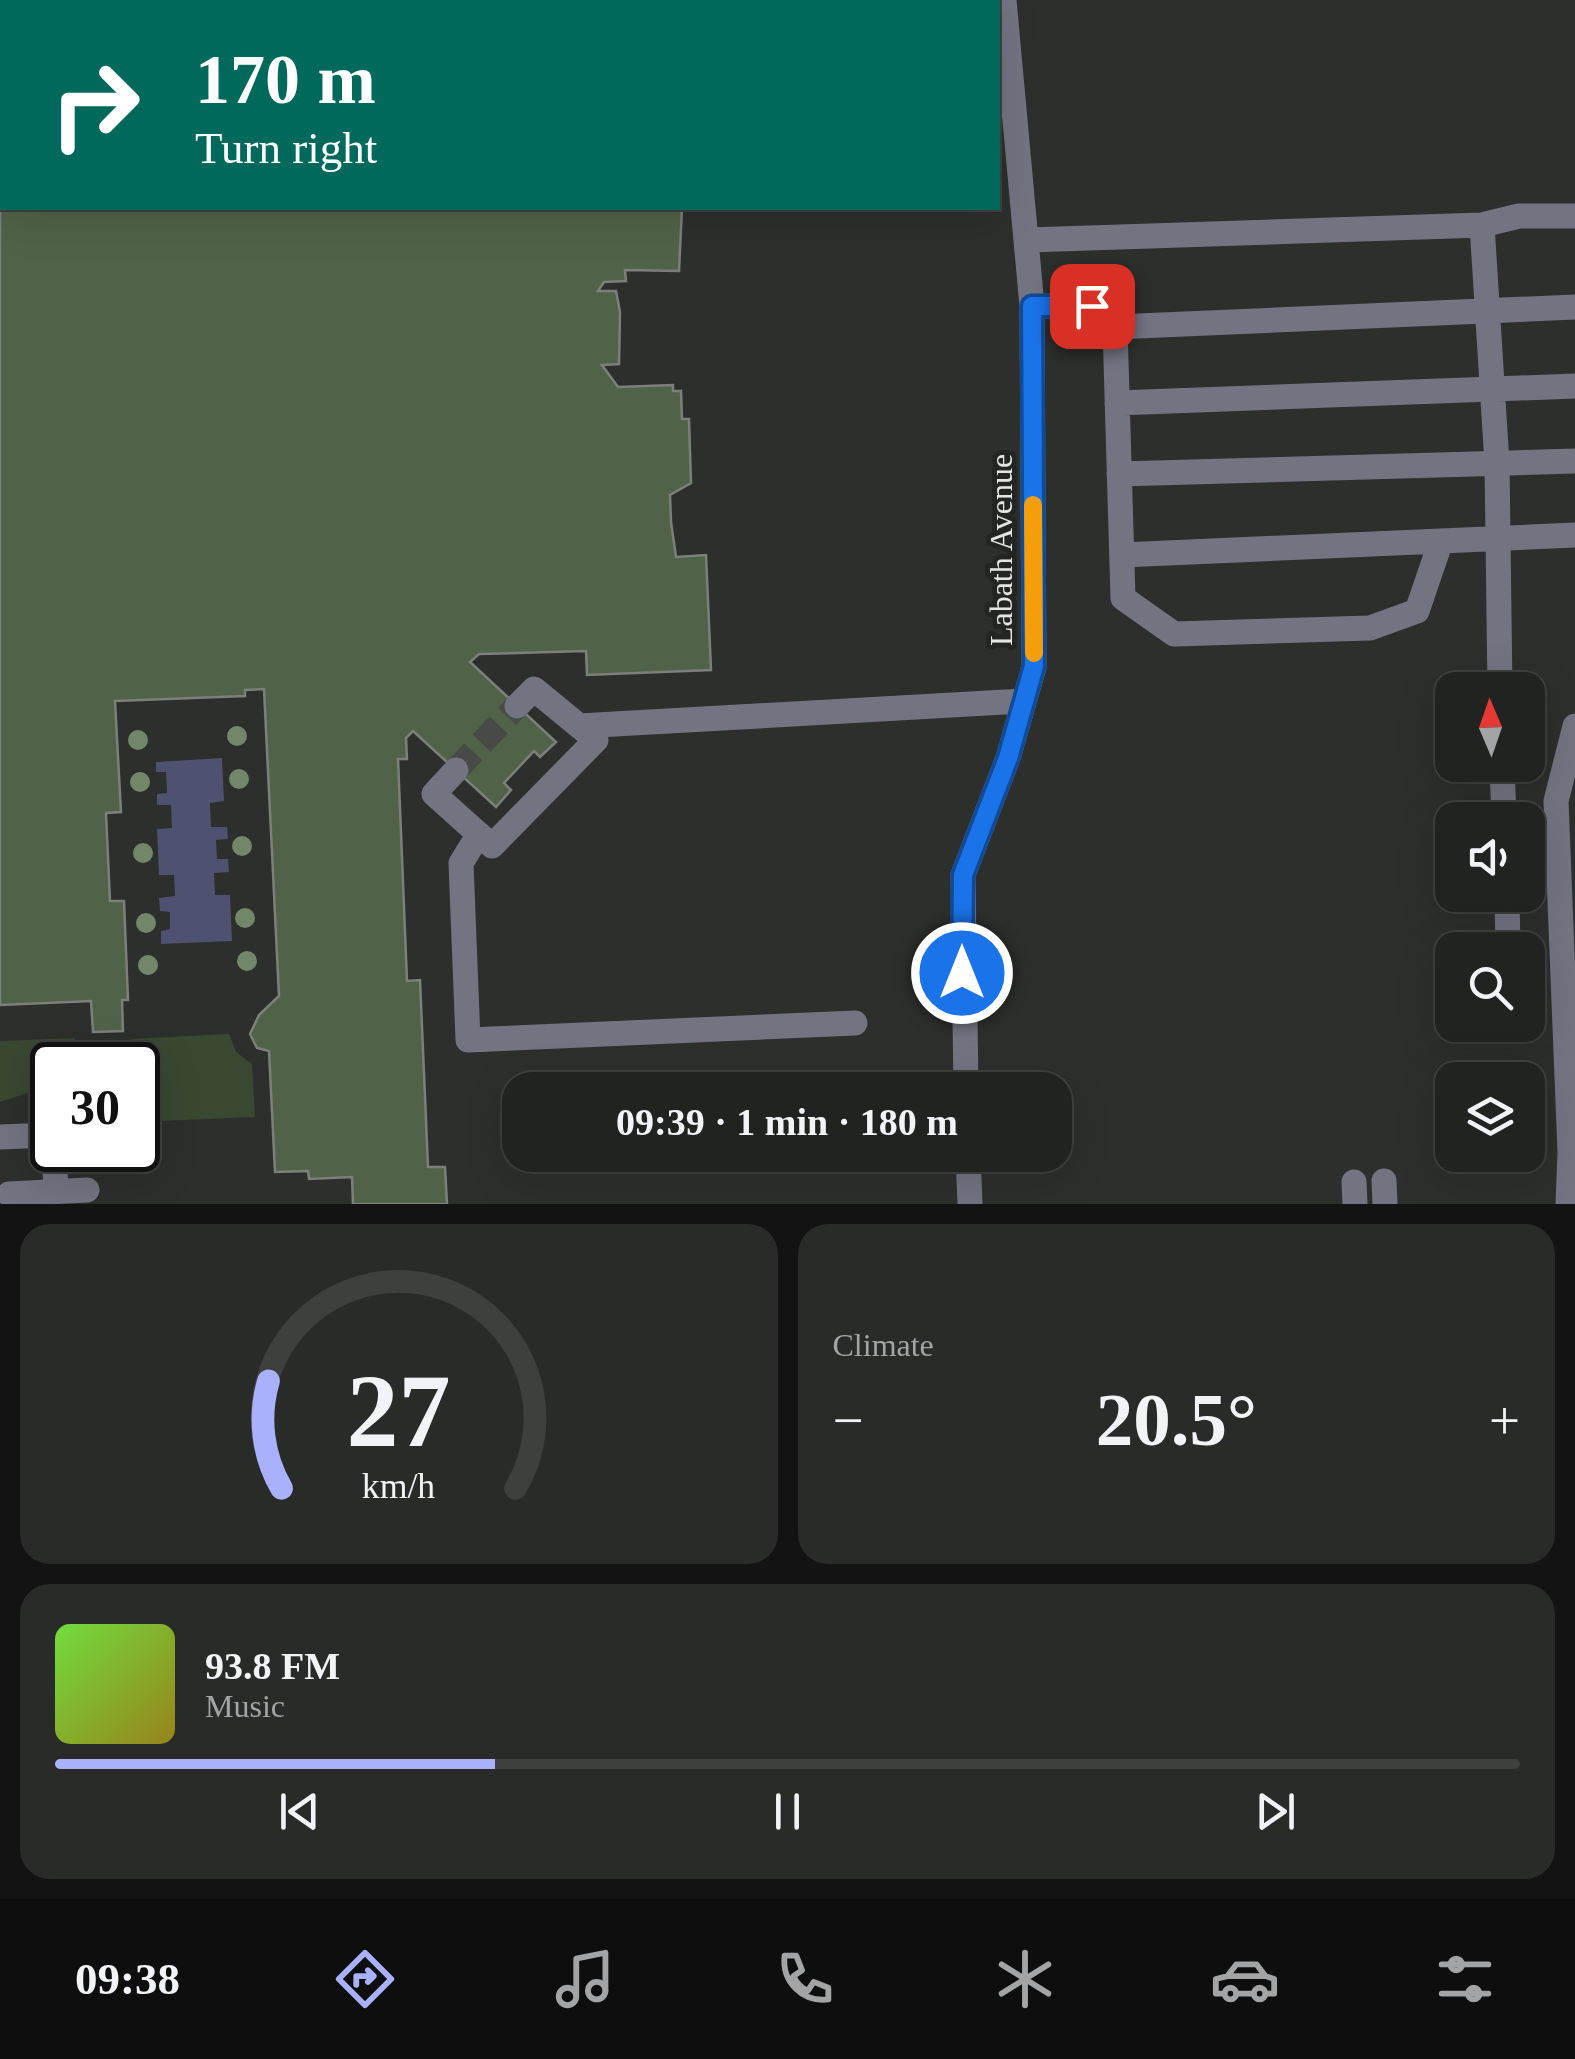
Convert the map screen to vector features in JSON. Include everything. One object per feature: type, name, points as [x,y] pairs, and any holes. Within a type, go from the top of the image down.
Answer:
[{"type":"street","name":"Labath Avenue","points":[[966,1072],[963,875],[996,792],[1034,666],[1032,306],[1004,0]]},
{"type":"street","points":[[1028,240],[1482,226],[1519,216],[1575,216]]},
{"type":"street","points":[[1482,226],[1498,464],[1500,672]]},
{"type":"street","points":[[1032,306],[1092,306],[1116,327],[1575,307]]},
{"type":"street","points":[[1116,327],[1123,598],[1174,634],[1370,628],[1417,612],[1441,541]]},
{"type":"street","points":[[1118,403],[1575,386]]},
{"type":"street","points":[[1120,474],[1575,461]]},
{"type":"street","points":[[1122,555],[1575,536]]},
{"type":"street","points":[[456,770],[434,794],[492,846],[596,740],[534,688],[517,706]]},
{"type":"street","points":[[580,726],[1024,701]]},
{"type":"street","points":[[1568,1204],[1570,1152],[1556,801],[1575,726]]},
{"type":"street","points":[[478,834],[461,863],[468,1040],[854,1022]]},
{"type":"street","points":[[0,1137],[30,1136]]},
{"type":"street","points":[[55,1172],[56,1191]]},
{"type":"street","points":[[969,1172],[970,1204]]},
{"type":"street","points":[[9,1194],[87,1190]]},
{"type":"green space","points":[[229,1034],[236,1052],[252,1064],[255,1117],[160,1121],[160,1042],[131,1039]]},
{"type":"green space","points":[[75,1038],[75,1042],[30,1042],[30,1092],[0,1102],[0,1041]]},
{"type":"water","points":[[222,758],[224,801],[210,803],[211,827],[227,827],[228,839],[216,840],[217,859],[228,859],[229,872],[214,873],[215,895],[230,895],[232,941],[161,944],[161,931],[170,929],[170,912],[160,911],[159,898],[175,896],[174,875],[159,875],[157,829],[172,828],[171,805],[157,805],[157,794],[167,793],[166,772],[156,772],[156,762]]},
{"type":"building","points":[[0,210],[682,210],[679,271],[625,270],[626,281],[604,282],[598,291],[616,291],[620,312],[619,364],[602,365],[618,387],[673,385],[673,391],[681,391],[682,419],[689,419],[691,483],[670,495],[671,522],[676,557],[706,555],[711,670],[587,675],[586,651],[479,654],[470,662],[556,742],[540,757],[534,751],[504,783],[511,790],[496,807],[413,731],[406,738],[407,759],[398,759],[407,981],[420,980],[428,1167],[445,1167],[447,1204],[353,1204],[352,1177],[309,1179],[308,1171],[275,1172],[269,1051],[257,1048],[250,1034],[259,1015],[279,996],[264,689],[245,690],[245,696],[115,701],[121,812],[106,813],[110,901],[124,901],[128,1000],[122,1000],[123,1031],[93,1032],[91,1001],[0,1005]]},
{"type":"tunnel","points":[[456,770],[517,706]]},
{"type":"slow traffic","points":[[1033,505],[1034,653]]},
{"type":"route","points":[[962,973],[963,875],[1008,758],[1034,666],[1032,306],[1092,306]]}]
